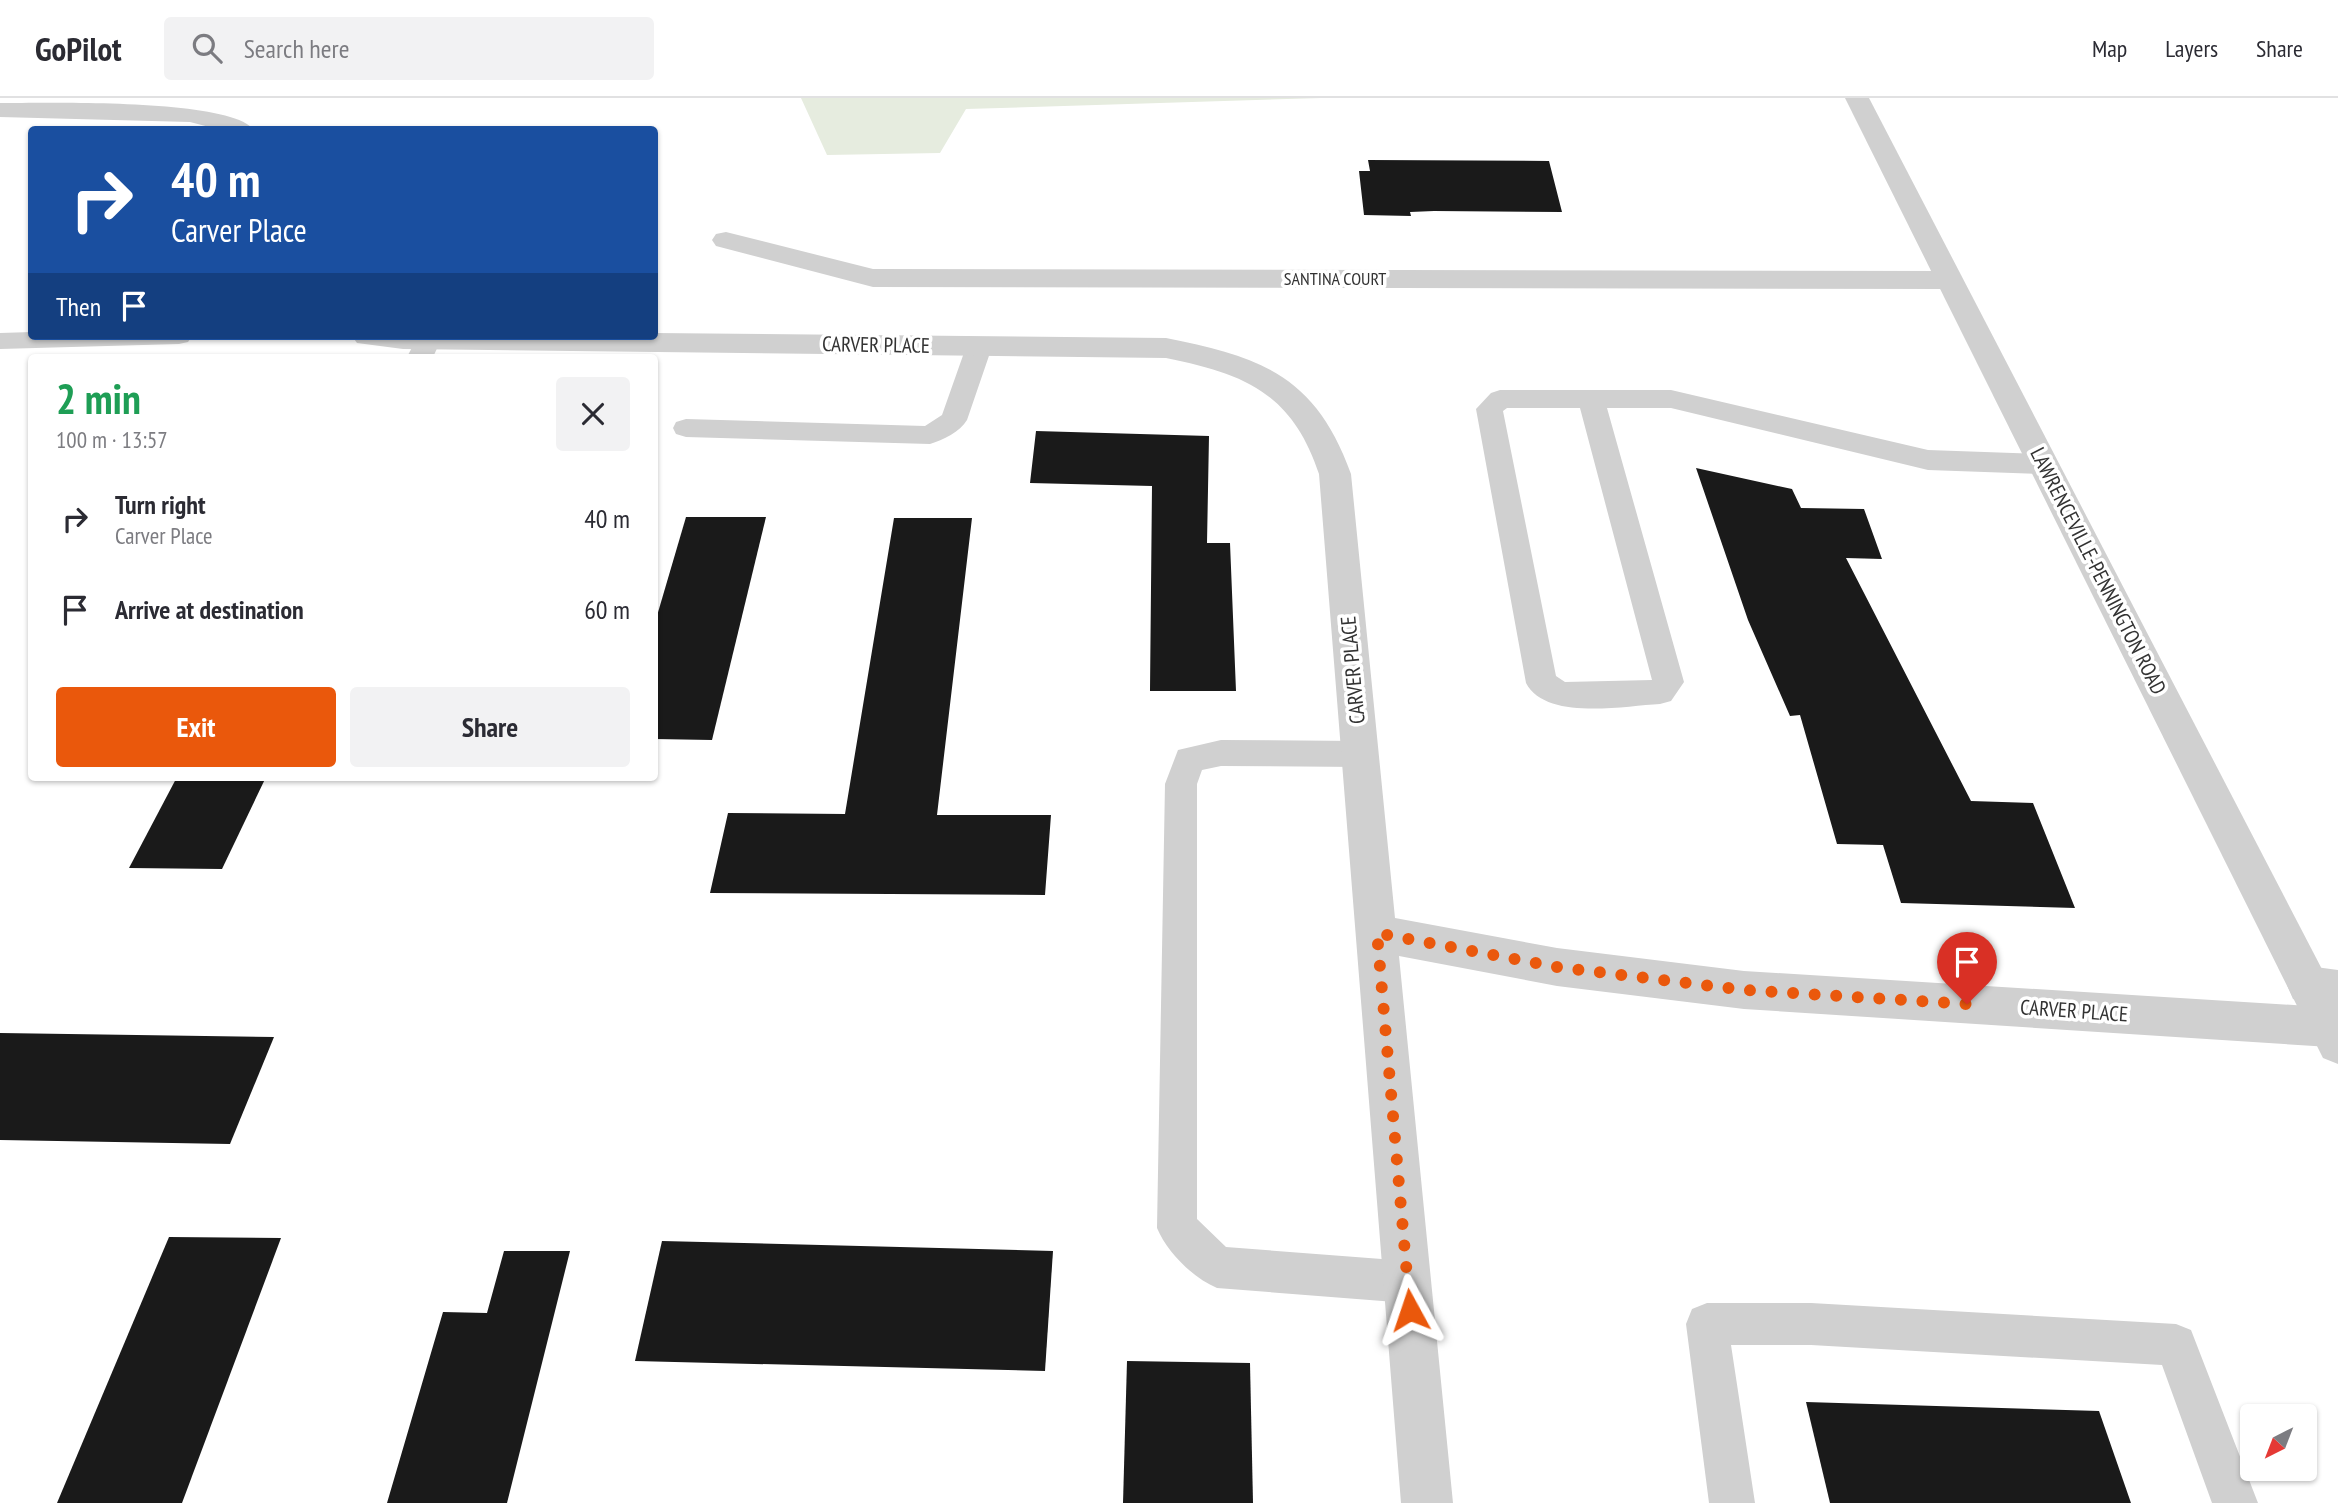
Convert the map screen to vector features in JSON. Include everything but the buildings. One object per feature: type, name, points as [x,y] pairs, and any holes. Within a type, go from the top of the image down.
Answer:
[{"type":"street","name":"LAWRENCEVILLE-PENNINGTON ROAD","points":[[1857,98],[2043,464],[2329,1011]]},
{"type":"street","points":[[0,110],[190,114],[224,121],[234,126]]},
{"type":"street","name":"SANTINA COURT","points":[[726,240],[873,278],[1949,280]]},
{"type":"street","name":"CARVER PLACE","points":[[385,340],[424,349],[979,346],[1166,348],[1209,355],[1253,372],[1285,391],[1311,418],[1327,445],[1335,474],[1377,933],[1557,967],[1744,990],[2329,1011]]},
{"type":"street","points":[[1377,933],[1427,1503]]},
{"type":"lane","points":[[0,341],[36,340]]},
{"type":"lane","points":[[686,428],[930,435],[954,420],[979,346]]},
{"type":"lane","points":[[1591,399],[1668,682],[1660,692],[1560,695],[1542,683],[1489,409],[1500,399],[1591,399],[1671,399],[1928,460],[2043,464]]},
{"type":"lane","points":[[1360,754],[1221,753],[1190,759],[1181,784],[1177,1228],[1216,1267],[1408,1282]]},
{"type":"lane","points":[[1732,1503],[1707,1324],[1811,1324],[2176,1345],[2235,1503]]},
{"type":"shaded area","points":[[801,98],[1322,98],[966,109],[940,153],[827,155]]},
{"type":"route","points":[[1410,1310],[1377,933],[1557,967],[1744,990],[1967,1004]]}]
